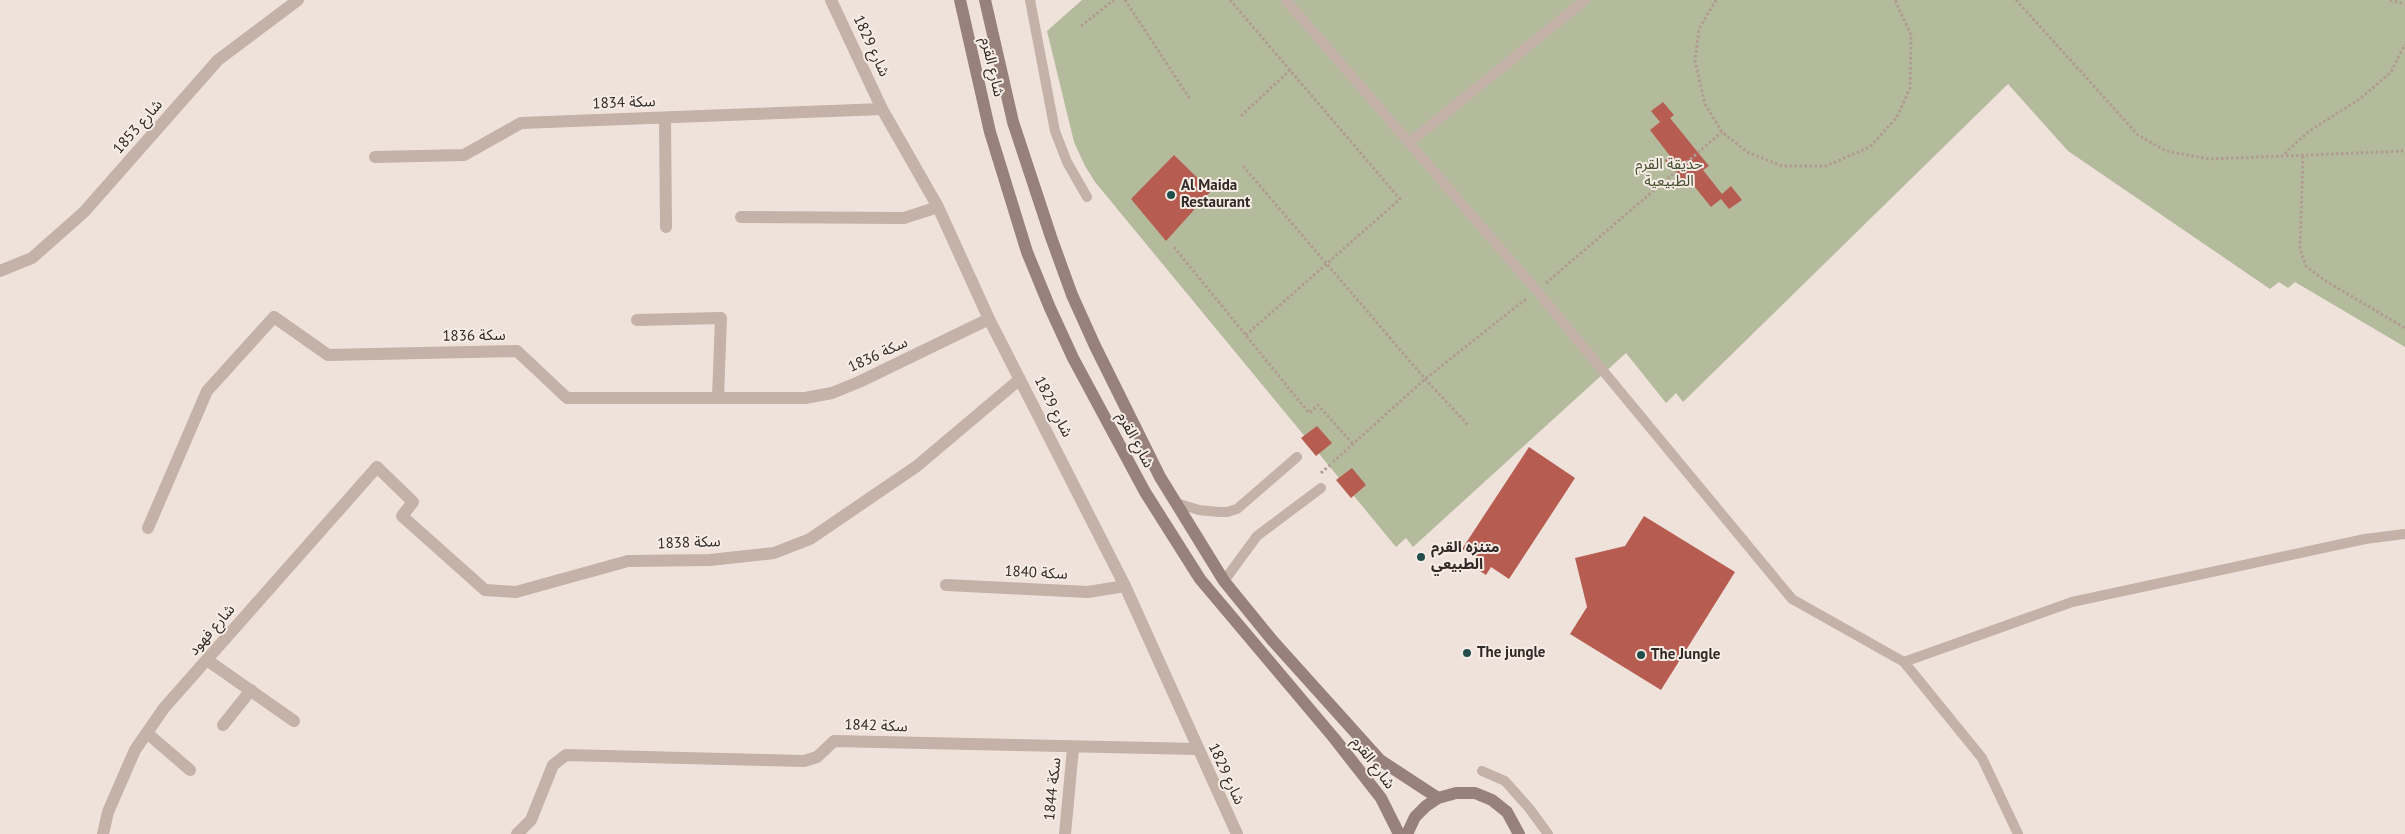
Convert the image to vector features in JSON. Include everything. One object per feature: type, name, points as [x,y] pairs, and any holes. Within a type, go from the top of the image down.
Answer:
[{"type":"main road","name":"شارع القرم","points":[[960,0],[990,132],[1027,252],[1073,358],[1145,492],[1200,579],[1334,738],[1375,791],[1399,834]]},
{"type":"main road","name":"شارع القرم","points":[[985,0],[1013,122],[1072,294],[1152,459],[1176,503],[1224,581],[1272,640],[1380,760],[1438,798]]},
{"type":"main road","points":[[1407,834],[1415,817],[1426,806],[1438,798],[1456,793],[1475,794],[1492,800],[1507,812],[1519,834]]},
{"type":"street","name":"شارع 1853","points":[[0,271],[32,258],[84,212],[218,60],[298,0]]},
{"type":"street","name":"1829 شارع","points":[[831,0],[882,109],[938,207],[989,319],[1124,586],[1237,834]]},
{"type":"street","name":"سكة 1834","points":[[375,157],[464,155],[521,124],[882,109]]},
{"type":"street","points":[[666,118],[666,227]]},
{"type":"street","points":[[741,217],[904,218],[938,207]]},
{"type":"street","name":"سكة 1836","points":[[148,528],[207,391],[274,317],[328,356],[518,352],[568,398],[805,398],[832,393],[859,382],[989,319]]},
{"type":"street","points":[[637,320],[721,318],[718,397]]},
{"type":"street","name":"1838 سكة","points":[[377,466],[413,502],[402,516],[486,590],[516,592],[628,561],[710,560],[774,553],[810,538],[917,466],[1020,379]]},
{"type":"street","name":"شارع فهود","points":[[103,834],[108,812],[136,750],[164,708],[377,466]]},
{"type":"street","name":"سكة 1840","points":[[946,585],[1088,592],[1124,586]]},
{"type":"street","points":[[207,660],[294,721]]},
{"type":"street","points":[[223,724],[251,690]]},
{"type":"street","points":[[147,733],[190,770]]},
{"type":"street","name":"سكة 1842","points":[[517,834],[531,820],[553,765],[566,755],[804,762],[817,757],[834,741],[1073,748],[1197,749]]},
{"type":"street","name":"سكة 1844","points":[[1065,834],[1073,748]]},
{"type":"lane","points":[[1030,0],[1056,130],[1067,162],[1087,197]]},
{"type":"lane","points":[[1286,0],[1537,291],[1792,598],[1904,662],[1982,758],[2018,834]]},
{"type":"lane","points":[[1410,142],[1586,0]]},
{"type":"lane","points":[[1176,503],[1212,511],[1227,512],[1237,509],[1297,457]]},
{"type":"lane","points":[[1224,581],[1257,536],[1321,488]]},
{"type":"lane","points":[[1904,662],[2072,602],[2365,539],[2405,534]]},
{"type":"lane","points":[[1482,770],[1505,781],[1529,808],[1548,834]]},
{"type":"path","points":[[1081,26],[1114,0]]},
{"type":"path","points":[[1125,0],[1190,99]]},
{"type":"path","points":[[1230,0],[1400,199],[1246,335]]},
{"type":"path","points":[[1716,0],[1699,29],[1695,61],[1704,104],[1722,132],[1748,152],[1782,166],[1826,166],[1870,147],[1897,117],[1910,88],[1911,35],[1895,0]]},
{"type":"path","points":[[2016,0],[2138,135],[2166,151],[2209,159],[2405,151]]},
{"type":"path","points":[[2390,0],[2405,4]]},
{"type":"path","points":[[2280,157],[2308,132],[2361,98],[2391,72],[2405,44]]},
{"type":"path","points":[[1241,116],[1290,70]]},
{"type":"path","points":[[2302,156],[2300,249],[2306,266],[2324,280],[2405,328]]},
{"type":"path","points":[[1243,166],[1425,379],[1469,426]]},
{"type":"path","points":[[1174,247],[1309,413],[1318,405],[1353,444]]},
{"type":"green space","name":"حديقة القرم الطبيعية","points":[[1082,0],[2405,0],[2405,347],[2295,282],[2288,288],[2279,282],[2270,289],[2068,151],[2008,84],[1683,402],[1676,393],[1666,403],[1626,353],[1413,547],[1406,538],[1396,547],[1095,182],[1085,166],[1074,142],[1047,31]]},
{"type":"building","points":[[1663,102],[1674,115],[1670,118],[1709,166],[1703,170],[1722,194],[1731,186],[1742,200],[1729,209],[1721,199],[1711,207],[1690,181],[1685,184],[1665,160],[1670,156],[1650,130],[1660,122],[1651,111]]},
{"type":"building","name":"Al Maida Restaurant","points":[[1174,155],[1211,191],[1166,241],[1131,199]]},
{"type":"building","points":[[1317,426],[1332,443],[1316,456],[1301,438]]},
{"type":"building","points":[[1529,447],[1575,478],[1509,579],[1491,567],[1486,575],[1471,565],[1476,557],[1462,549]]},
{"type":"building","points":[[1352,468],[1366,485],[1351,498],[1336,480]]},
{"type":"building","points":[[1644,516],[1735,572],[1661,690],[1570,634],[1587,607],[1575,558],[1625,546]]},
{"type":"place","name":"Al Maida Restaurant","points":[[1171,195]]},
{"type":"place","name":"متنزه القرم الطبيعي","points":[[1421,557]]},
{"type":"place","name":"The jungle","points":[[1467,653]]},
{"type":"place","name":"The Jungle","points":[[1641,655]]}]
